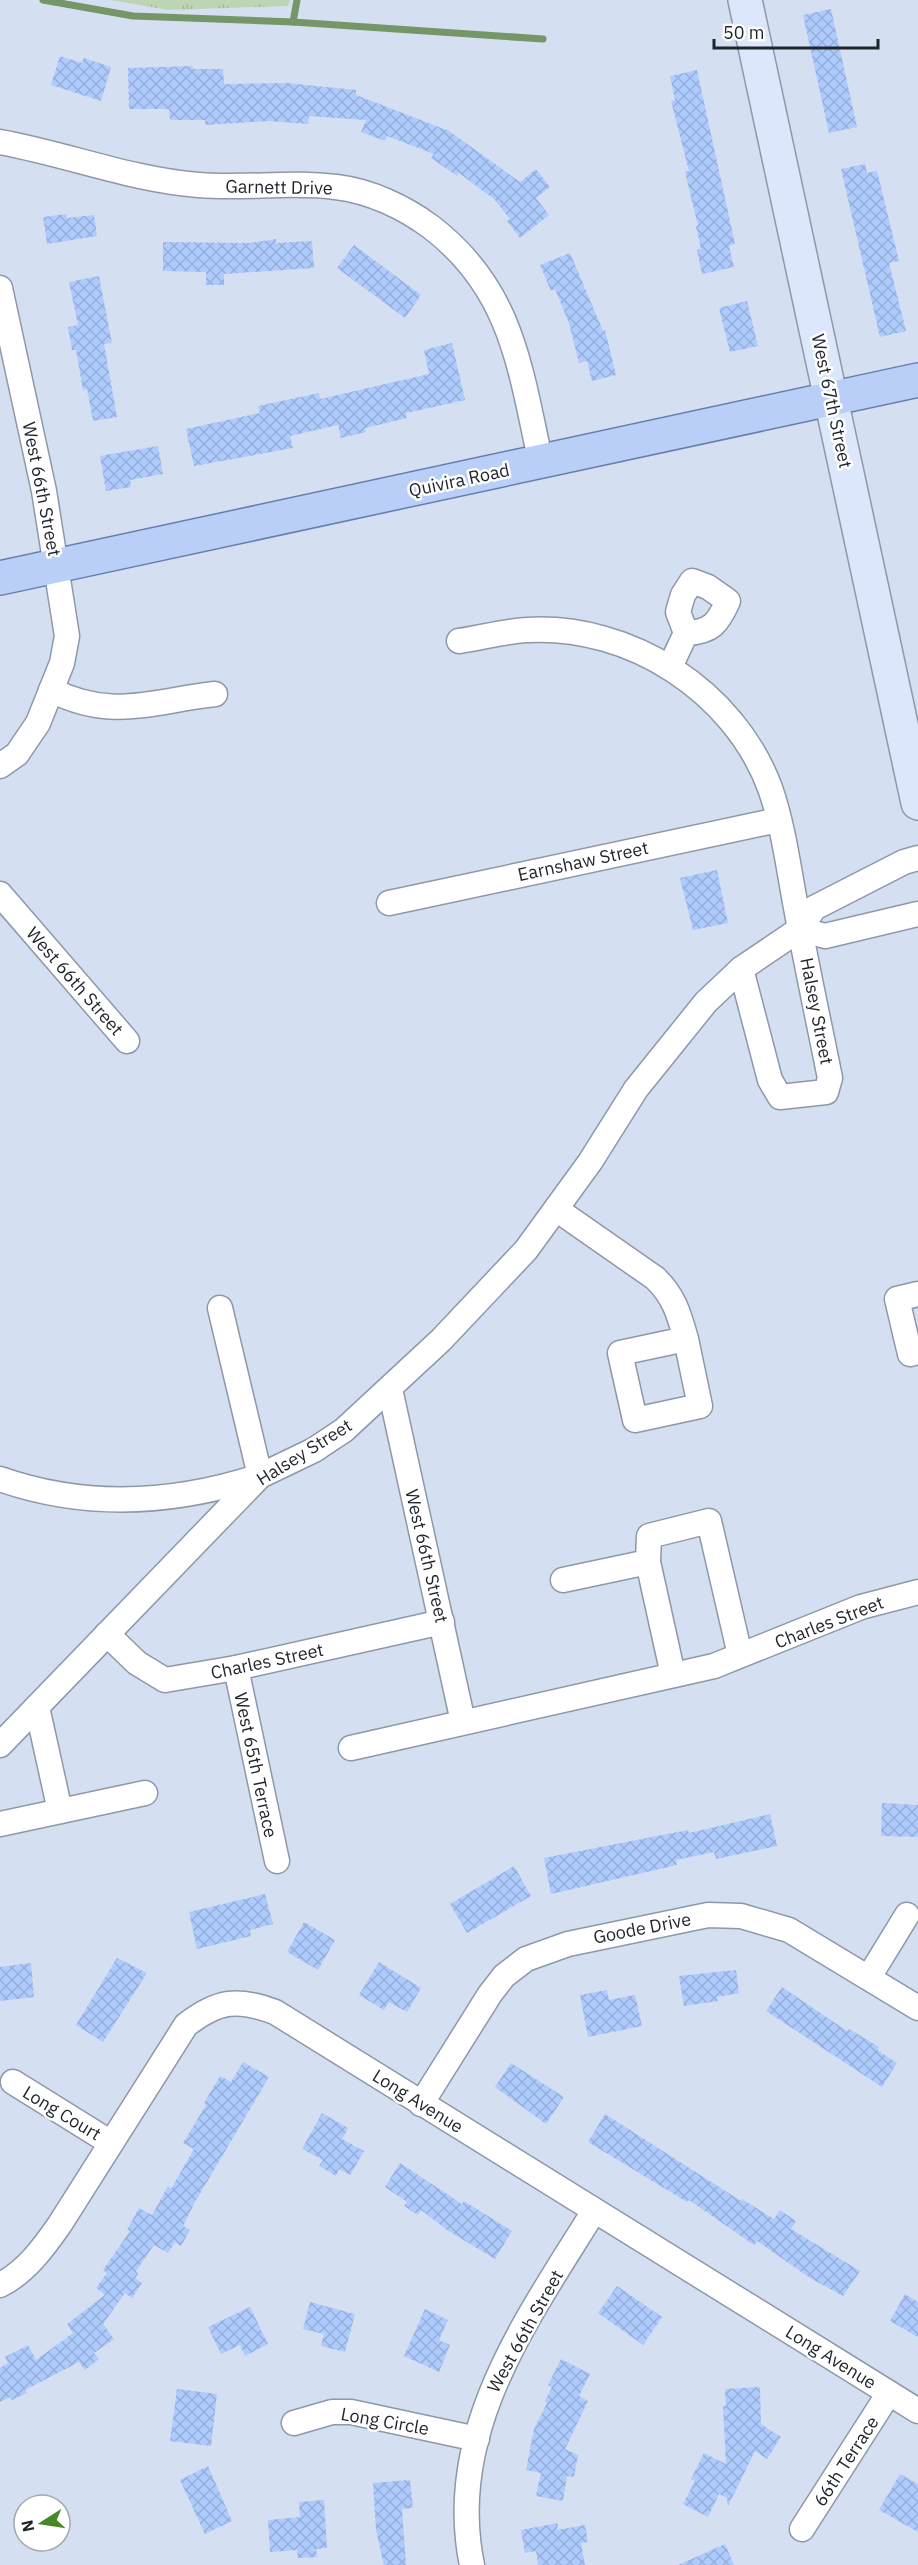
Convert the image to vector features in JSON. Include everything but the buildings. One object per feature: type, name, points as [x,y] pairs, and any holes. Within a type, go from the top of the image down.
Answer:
[{"type":"main road","name":"Quivira Road","points":[[0,578],[918,380]]},
{"type":"street","name":"West 67th Street","points":[[745,0],[918,803]]},
{"type":"street","name":"Garnett Drive","points":[[0,142],[51,151],[124,173],[199,185],[305,184],[337,187],[368,194],[420,219],[453,244],[480,275],[499,306],[509,329],[520,368],[541,463]]},
{"type":"street","name":"West 66th Street","points":[[0,288],[44,491],[67,636],[63,663],[38,723],[17,754],[0,766]]},
{"type":"street","points":[[459,642],[526,630],[563,631],[639,650],[670,667],[717,705],[746,742],[770,789],[800,929]]},
{"type":"street","points":[[670,667],[686,633]]},
{"type":"street","points":[[51,690],[74,702],[104,708],[141,707],[215,694]]},
{"type":"street","name":"Earnshaw Street","points":[[389,903],[778,820]]},
{"type":"street","name":"Halsey Street","points":[[0,1745],[260,1476],[314,1450],[344,1430],[441,1341],[526,1250],[590,1162],[642,1081],[706,1002],[741,969],[800,929],[814,908],[904,862],[918,858]]},
{"type":"street","name":"West 66th Street","points":[[0,894],[127,1041]]},
{"type":"street","name":"Halsey Street","points":[[800,929],[825,936],[918,914]]},
{"type":"street","name":"Halsey Street","points":[[741,969],[770,1080],[780,1096],[826,1092],[830,1078],[800,929]]},
{"type":"street","points":[[556,1209],[667,1289],[675,1302],[686,1339]]},
{"type":"street","points":[[918,1294],[897,1299],[909,1354],[918,1352]]},
{"type":"street","points":[[0,1479],[55,1494],[130,1501],[214,1491],[260,1476],[220,1308]]},
{"type":"street","name":"West 66th Street","points":[[390,1389],[463,1722]]},
{"type":"street","points":[[674,1675],[648,1562],[649,1536],[709,1521],[740,1655]]},
{"type":"street","points":[[563,1580],[648,1562]]},
{"type":"street","name":"Charles Street","points":[[351,1748],[714,1666],[861,1607],[918,1592]]},
{"type":"street","name":"Charles Street","points":[[107,1634],[137,1663],[165,1680],[236,1668],[442,1622]]},
{"type":"street","name":"West 65th Terrace","points":[[236,1668],[276,1861]]},
{"type":"street","points":[[37,1707],[60,1811]]},
{"type":"street","points":[[0,1824],[144,1793]]},
{"type":"street","name":"Goode Drive","points":[[421,2103],[504,1976],[526,1959],[545,1950],[708,1915],[741,1916],[789,1930],[918,2008]]},
{"type":"street","points":[[869,1977],[907,1915]]},
{"type":"street","name":"Long Avenue","points":[[0,2285],[11,2280],[39,2254],[186,2025],[205,2010],[231,2002],[253,2003],[275,2012],[918,2411]]},
{"type":"street","name":"Long Court","points":[[13,2082],[111,2143]]},
{"type":"street","name":"West 66th Street","points":[[472,2565],[467,2514],[470,2473],[489,2394],[498,2372],[527,2320],[594,2211]]},
{"type":"street","name":"66th Terrace","points":[[802,2529],[889,2393]]},
{"type":"street","name":"Long Circle","points":[[294,2423],[332,2412],[351,2412],[477,2439]]},
{"type":"green space","points":[[111,0],[290,0],[288,6],[168,10]]},
{"type":"waterway","points":[[43,0],[133,16],[293,22],[543,39]]},
{"type":"waterway","points":[[293,22],[297,0]]}]
